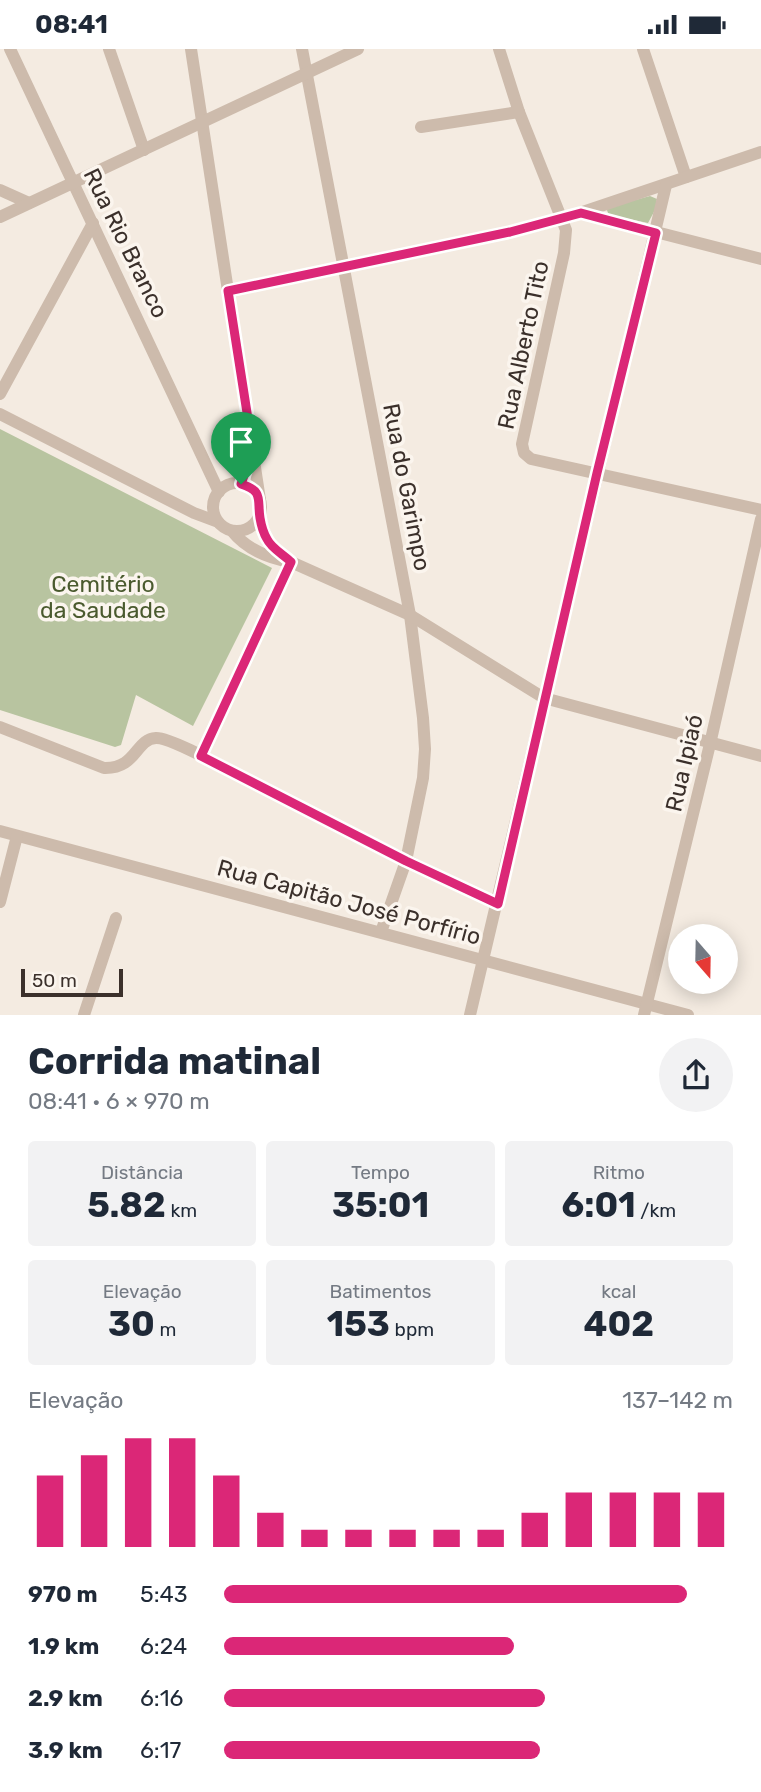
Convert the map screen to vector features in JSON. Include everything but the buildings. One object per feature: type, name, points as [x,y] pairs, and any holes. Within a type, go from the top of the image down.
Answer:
[{"type":"street","name":"Rua Rio Branco","points":[[10,49],[219,492]]},
{"type":"street","points":[[109,49],[144,150]]},
{"type":"street","points":[[191,49],[253,451],[260,500],[259,516],[268,542],[291,562]]},
{"type":"street","name":"Rua do Garimpo","points":[[302,49],[410,615],[425,749],[423,778],[406,861],[381,932]]},
{"type":"street","points":[[0,217],[358,49]]},
{"type":"street","name":"Rua Alberto Tito","points":[[499,49],[519,112],[566,230],[564,253],[522,444],[524,453],[531,459],[597,473]]},
{"type":"street","points":[[643,49],[686,177]]},
{"type":"street","points":[[421,127],[519,112]]},
{"type":"street","points":[[228,291],[562,219],[761,152]]},
{"type":"street","points":[[470,1015],[666,185]]},
{"type":"street","points":[[0,190],[29,202]]},
{"type":"street","points":[[581,213],[761,259]]},
{"type":"street","points":[[0,394],[93,223]]},
{"type":"street","points":[[0,414],[194,513],[218,522],[232,531],[242,543],[273,559],[291,562],[410,615],[544,698],[761,757]]},
{"type":"street","points":[[218,522],[213,507],[219,492],[237,484],[253,451]]},
{"type":"street","name":"Rua Rio Branco","points":[[204,456],[237,484]]},
{"type":"street","points":[[597,473],[761,510]]},
{"type":"street","points":[[237,484],[253,489],[260,500]]},
{"type":"street","points":[[232,531],[248,529],[259,516]]},
{"type":"street","name":"Rua Ipiaó","points":[[645,1010],[761,519]]},
{"type":"street","points":[[201,756],[291,562]]},
{"type":"street","points":[[0,727],[104,768],[116,769],[124,765],[146,741],[155,738],[201,756],[406,861],[498,904]]},
{"type":"street","name":"Rua Capitão José Porfírio","points":[[0,831],[484,960],[645,1010],[688,1015]]},
{"type":"street","points":[[0,902],[17,836]]},
{"type":"street","points":[[84,1015],[117,918]]},
{"type":"green space","points":[[650,196],[657,199],[648,223],[609,215],[606,208]]},
{"type":"green space","name":"Cemitério da Saudade","points":[[0,429],[272,568],[193,726],[136,695],[121,745],[115,747],[0,710]]},
{"type":"route","points":[[581,213],[656,233],[544,698],[498,904],[406,861],[201,756],[291,562],[268,542],[259,516],[260,500],[253,489],[241,484],[253,451],[228,291],[510,232],[581,213]]}]
